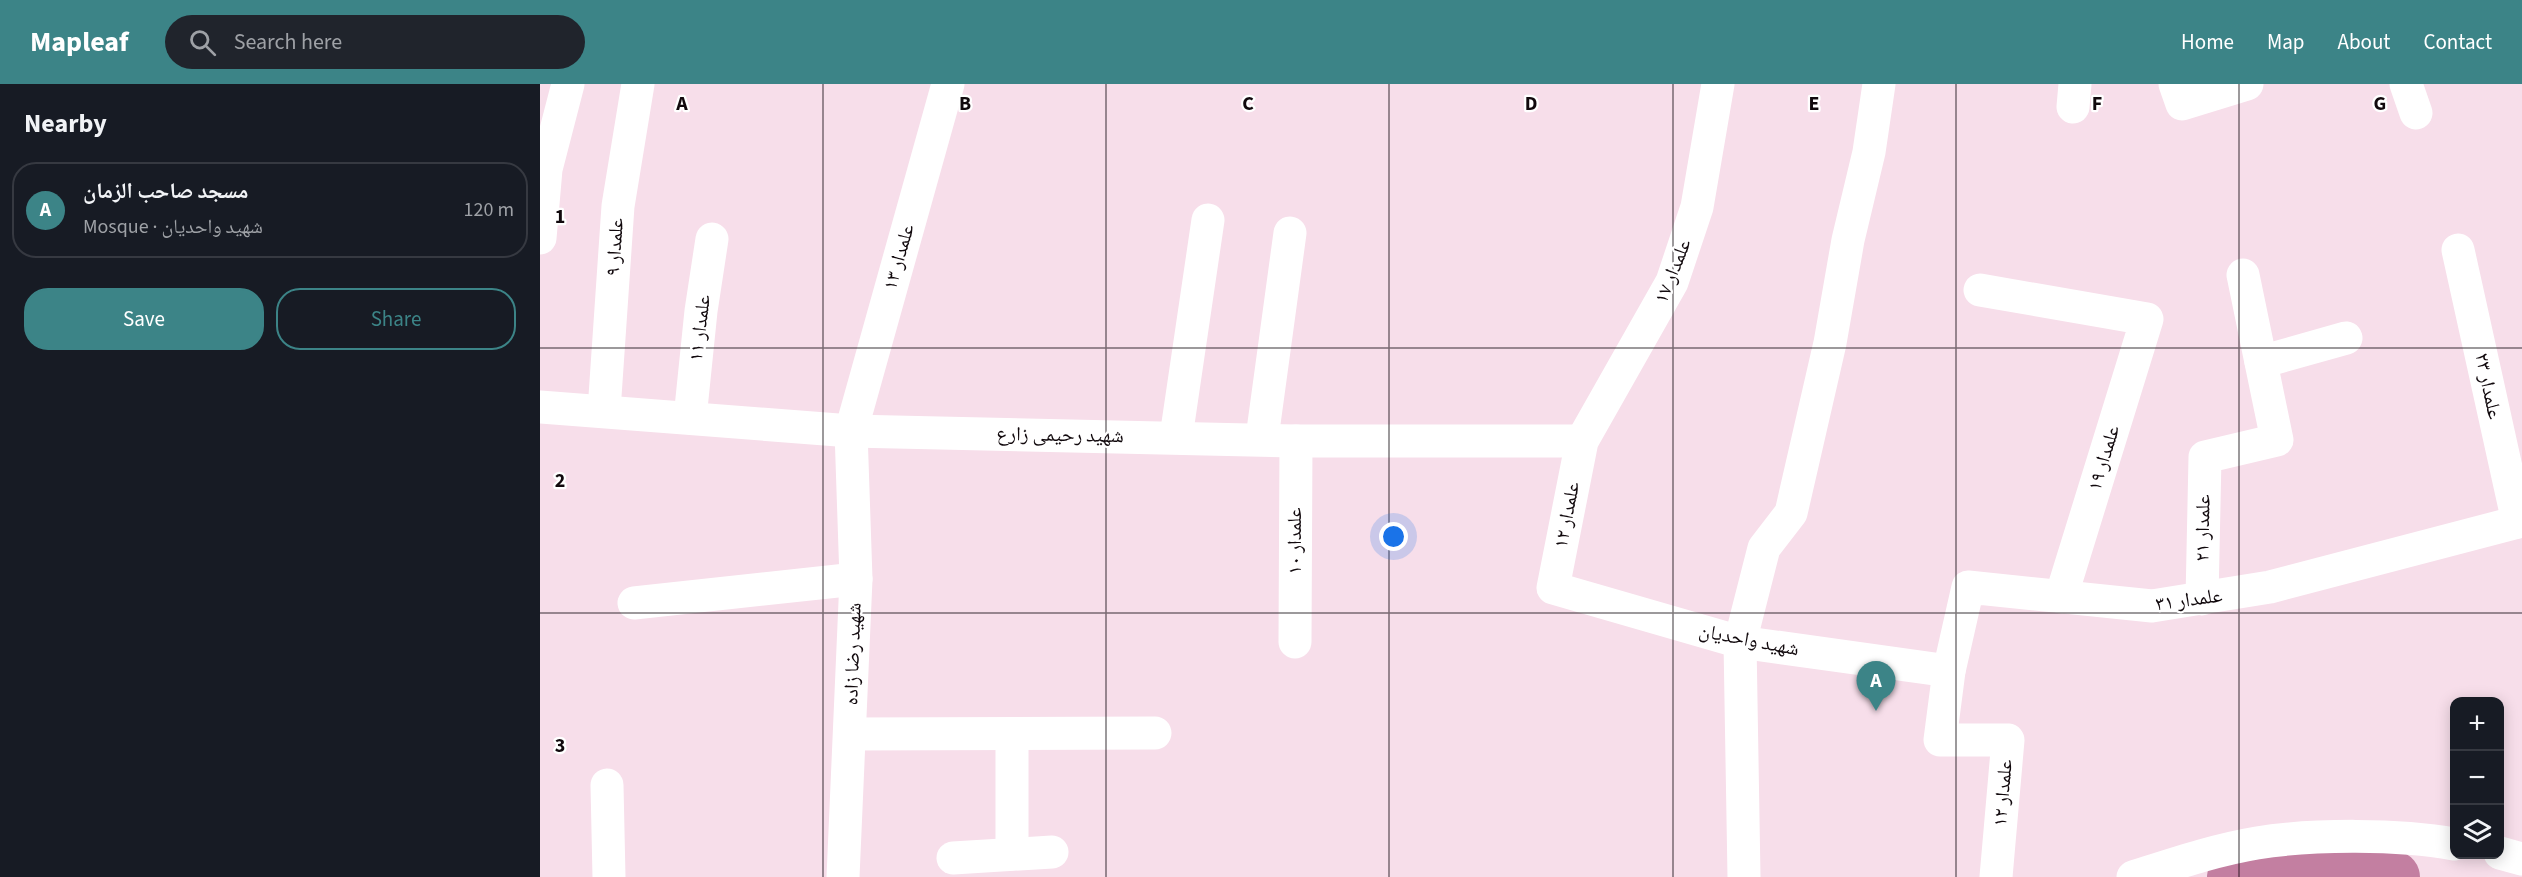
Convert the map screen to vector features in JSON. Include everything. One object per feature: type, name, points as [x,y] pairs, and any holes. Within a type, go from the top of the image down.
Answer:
[{"type":"street","points":[[540,238],[546,169],[568,84]]},
{"type":"street","name":"علمدار ۹","points":[[604,411],[618,206],[638,84]]},
{"type":"street","name":"علمدار ۱۳","points":[[851,431],[948,84]]},
{"type":"street","name":"علمدار ۱۷","points":[[1581,441],[1672,282],[1696,207],[1718,84]]},
{"type":"street","points":[[1744,877],[1740,642],[1764,548],[1791,513],[1830,342],[1848,240],[1869,152],[1879,84]]},
{"type":"street","points":[[2175,84],[2182,104],[2247,84]]},
{"type":"street","points":[[1176,437],[1208,220]]},
{"type":"street","points":[[1262,438],[1290,233]]},
{"type":"street","name":"علمدار ۱۱","points":[[690,418],[701,311],[712,239]]},
{"type":"street","name":"علمدار ۲۳","points":[[2458,250],[2520,522]]},
{"type":"street","points":[[2243,275],[2261,362],[2346,338]]},
{"type":"street","name":"علمدار ۱۹","points":[[1980,290],[2147,319],[2061,597]]},
{"type":"street","name":"علمدار ۲۱","points":[[2202,599],[2205,457],[2277,440],[2261,362]]},
{"type":"street","name":"شهید رحیمی زارع","points":[[540,407],[851,431],[1262,438],[1296,441],[1581,441]]},
{"type":"street","name":"شهید رضا زاده","points":[[843,877],[856,579],[851,431]]},
{"type":"street","name":"علمدار ۱۰","points":[[1295,642],[1296,441]]},
{"type":"street","name":"علمدار ۱۲","points":[[1553,588],[1581,441]]},
{"type":"street","name":"علمدار ۳۱","points":[[1940,740],[1949,671],[1968,587],[2152,606],[2270,587],[2520,522]]},
{"type":"street","points":[[634,603],[856,579]]},
{"type":"street","name":"شهید واحدیان","points":[[1553,588],[1740,642],[1949,671]]},
{"type":"street","points":[[850,734],[1155,733]]},
{"type":"street","points":[[1012,734],[1012,854]]},
{"type":"street","name":"علمدار ۱۲","points":[[1940,740],[2008,741],[1996,877]]},
{"type":"street","points":[[608,785],[609,877]]},
{"type":"street","points":[[2133,877],[2187,860],[2245,846],[2293,839],[2381,838],[2450,843]]},
{"type":"street","points":[[953,858],[1052,852]]},
{"type":"street","points":[[2504,854],[2522,859]]},
{"type":"waterway","points":[[2233,877],[2269,865],[2394,877]]},
{"type":"place","name":"مسجد صاحب الزمان","points":[[1876,711]]}]
